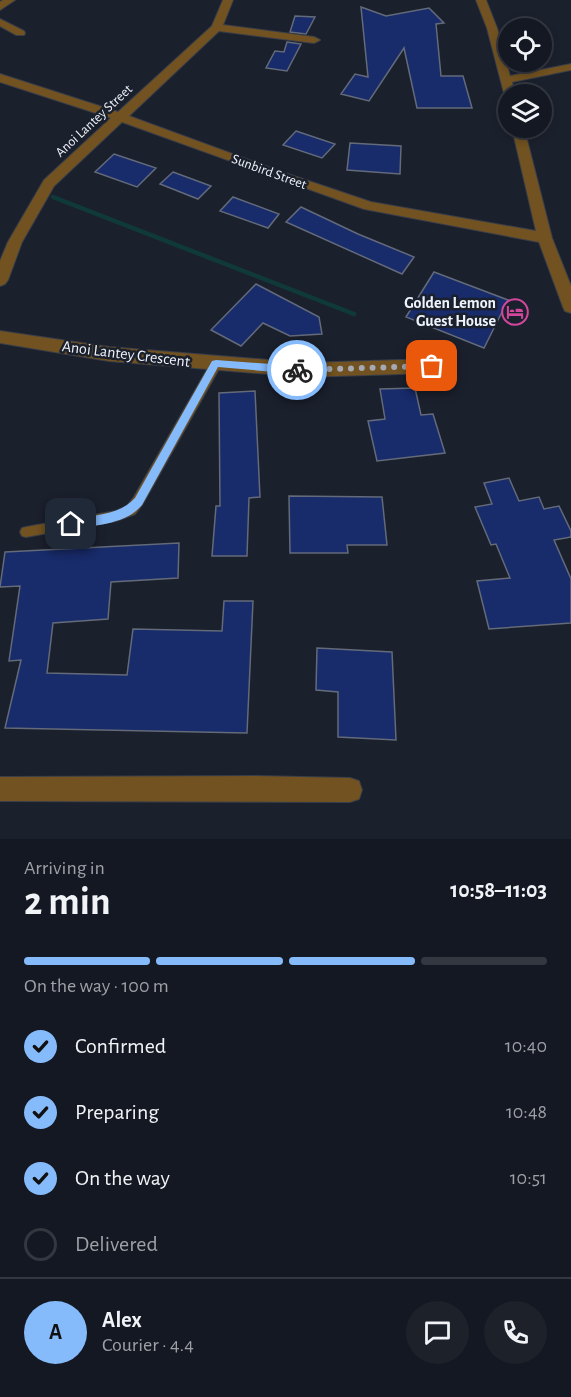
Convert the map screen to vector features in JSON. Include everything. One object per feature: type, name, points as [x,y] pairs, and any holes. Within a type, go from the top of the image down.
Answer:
[{"type":"street","points":[[0,7],[10,0]]},
{"type":"street","name":"Anoi Lantey Street","points":[[0,280],[7,240],[49,183],[218,27],[228,0]]},
{"type":"street","points":[[481,0],[492,28],[507,84]]},
{"type":"street","points":[[0,21],[20,33]]},
{"type":"street","points":[[218,27],[314,40]]},
{"type":"street","points":[[506,80],[571,67]]},
{"type":"street","name":"Sunbird Street","points":[[0,78],[120,117],[274,174],[369,206],[545,238]]},
{"type":"street","points":[[520,138],[545,238],[571,307]]},
{"type":"street","name":"Anoi Lantey Crescent","points":[[0,338],[109,354],[305,370],[432,366]]},
{"type":"street","points":[[0,789],[350,790]]},
{"type":"lane","points":[[26,532],[116,516],[130,510],[138,501],[216,364]]},
{"type":"building","points":[[361,7],[386,16],[429,8],[444,23],[436,24],[441,76],[463,76],[472,108],[417,108],[404,48],[369,101],[341,94],[355,74],[368,77]]},
{"type":"building","points":[[295,16],[315,17],[306,34],[290,32]]},
{"type":"building","points":[[287,42],[301,44],[287,71],[266,68],[275,51],[284,52]]},
{"type":"building","points":[[296,131],[335,144],[322,158],[283,145]]},
{"type":"building","points":[[350,143],[401,146],[400,174],[347,170]]},
{"type":"building","points":[[114,154],[156,168],[137,187],[95,172]]},
{"type":"building","points":[[173,172],[211,186],[198,199],[160,184]]},
{"type":"building","points":[[233,197],[279,214],[268,228],[220,211]]},
{"type":"building","points":[[301,207],[414,257],[402,274],[286,222]]},
{"type":"building","points":[[434,272],[508,300],[484,348],[406,317]]},
{"type":"building","points":[[256,284],[319,317],[322,334],[290,336],[263,323],[241,346],[211,330]]},
{"type":"building","points":[[415,388],[421,415],[433,414],[445,453],[377,461],[368,421],[385,419],[380,389]]},
{"type":"building","points":[[255,391],[260,497],[249,498],[247,556],[212,556],[216,506],[220,506],[219,393]]},
{"type":"building","points":[[509,478],[519,501],[539,497],[544,509],[559,506],[571,531],[571,537],[554,540],[571,579],[571,623],[489,629],[477,581],[510,578],[496,544],[491,545],[475,507],[492,504],[484,483]]},
{"type":"building","points":[[289,496],[382,497],[387,545],[347,545],[348,553],[290,553]]},
{"type":"building","points":[[179,543],[178,578],[111,582],[108,619],[53,623],[47,673],[127,675],[133,629],[222,631],[224,601],[253,601],[247,733],[5,728],[21,660],[9,661],[20,586],[0,587],[5,552]]},
{"type":"building","points":[[317,648],[392,652],[396,740],[338,737],[338,692],[316,690]]},
{"type":"waterway","points":[[53,197],[354,314]]},
{"type":"way so far","points":[[297,370],[432,366]]},
{"type":"place","name":"Golden Lemon Guest House","points":[[515,312]]},
{"type":"route","points":[[71,524],[116,516],[130,510],[138,501],[216,364],[297,370]]}]
